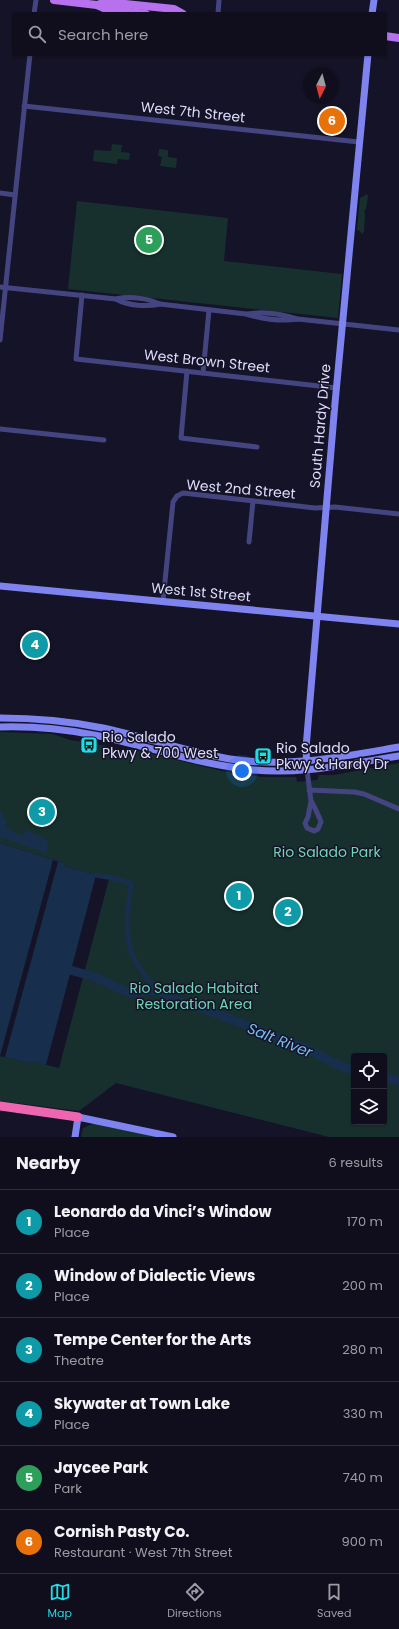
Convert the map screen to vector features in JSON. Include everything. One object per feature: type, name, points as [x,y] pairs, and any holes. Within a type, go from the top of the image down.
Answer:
[{"type":"highway","points":[[0,1106],[78,1117]]},
{"type":"main road","points":[[54,0],[83,2],[97,5],[106,9],[130,12]]},
{"type":"main road","points":[[97,5],[106,2],[174,9],[179,12]]},
{"type":"main road","points":[[387,36],[399,38]]},
{"type":"street","points":[[34,12],[36,0]]},
{"type":"street","points":[[218,12],[219,0]]},
{"type":"street","points":[[372,12],[374,0]]},
{"type":"street","points":[[0,340],[3,287],[15,195],[30,56]]},
{"type":"street","name":"South Hardy Drive","points":[[308,817],[310,801],[306,762],[317,616],[336,388],[368,56]]},
{"type":"street","name":"West 7th Street","points":[[24,106],[359,142]]},
{"type":"street","points":[[0,193],[15,195]]},
{"type":"street","points":[[3,287],[116,299],[128,304],[153,306],[160,304],[246,314],[267,319],[298,320],[399,330]]},
{"type":"street","name":"West Brown Street","points":[[82,295],[76,359],[336,388]]},
{"type":"street","points":[[203,373],[209,310]]},
{"type":"street","points":[[188,371],[181,438],[257,446]]},
{"type":"street","points":[[0,429],[104,440]]},
{"type":"street","name":"West 2nd Street","points":[[163,601],[173,502],[177,496],[183,494],[316,508],[335,507],[399,514]]},
{"type":"street","points":[[250,542],[253,501]]},
{"type":"street","name":"West 1st Street","points":[[0,586],[399,624]]},
{"type":"street","points":[[0,718],[40,719],[75,723],[102,728],[230,759],[263,762],[306,762],[399,747]]},
{"type":"street","points":[[0,727],[46,728],[91,734],[218,765],[246,770],[307,770],[399,756]]},
{"type":"street","points":[[309,790],[354,792],[364,794],[399,809]]},
{"type":"street","name":"South Hardy Drive","points":[[310,801],[314,804],[317,816]]},
{"type":"street","points":[[312,815],[317,816],[321,820],[321,825],[314,831],[309,830],[305,822],[308,817],[312,815]]},
{"type":"street","points":[[75,1133],[78,1117],[174,1137]]},
{"type":"green space","points":[[112,144],[122,145],[121,152],[130,153],[129,160],[118,159],[117,164],[93,161],[94,150],[111,151]]},
{"type":"green space","points":[[159,149],[168,150],[168,157],[177,158],[176,168],[160,166],[162,157],[158,156]]},
{"type":"green space","points":[[367,194],[366,209],[364,211],[364,232],[362,234],[357,230],[360,198]]},
{"type":"green space","points":[[77,201],[228,218],[224,261],[342,274],[338,318],[68,289]]},
{"type":"green space","points":[[0,732],[53,734],[70,740],[106,746],[113,752],[120,753],[131,749],[222,771],[262,777],[296,777],[297,782],[317,780],[319,775],[334,775],[399,763],[399,1137],[329,1137],[116,1083],[79,1111],[0,1101],[0,1056],[28,1063],[35,1062],[59,1068],[109,879],[64,866],[64,863],[0,843]]},
{"type":"green space","points":[[95,1123],[158,1137],[81,1137],[83,1128]]},
{"type":"water","points":[[0,812],[3,813],[2,816],[6,820],[6,828],[23,836],[26,830],[48,840],[47,853],[0,837]]},
{"type":"water","points":[[0,843],[64,863],[64,866],[96,875],[46,1065],[35,1062],[28,1063],[0,1056]]},
{"type":"pier","points":[[53,860],[58,862],[5,1057],[0,1056]]},
{"type":"waterway","points":[[96,875],[130,883],[131,886],[127,925],[128,940],[132,954],[138,965],[156,990]]},
{"type":"waterway","name":"Salt River","points":[[59,967],[95,977],[131,993],[156,990],[178,1001],[207,1010],[307,1049],[351,1070]]},
{"type":"waterway","name":"Salt River","points":[[387,1078],[399,1081]]},
{"type":"place","name":"Cornish Pasty Co.","points":[[332,121]]},
{"type":"place","name":"Jaycee Park","points":[[149,240]]},
{"type":"place","name":"Skywater at Town Lake","points":[[35,645]]},
{"type":"place","name":"Rio Salado Pkwy & 700 West","points":[[89,745]]},
{"type":"place","name":"Rio Salado Pkwy & Hardy Dr","points":[[263,756]]},
{"type":"place","name":"Tempe Center for the Arts","points":[[42,812]]},
{"type":"place","name":"Leonardo da Vinci’s Window","points":[[239,896]]},
{"type":"place","name":"Window of Dialectic Views","points":[[288,912]]},
{"type":"park label","name":"Rio Salado Park","points":[[327,852]]},
{"type":"park label","name":"Rio Salado Habitat Restoration Area","points":[[194,996]]}]
